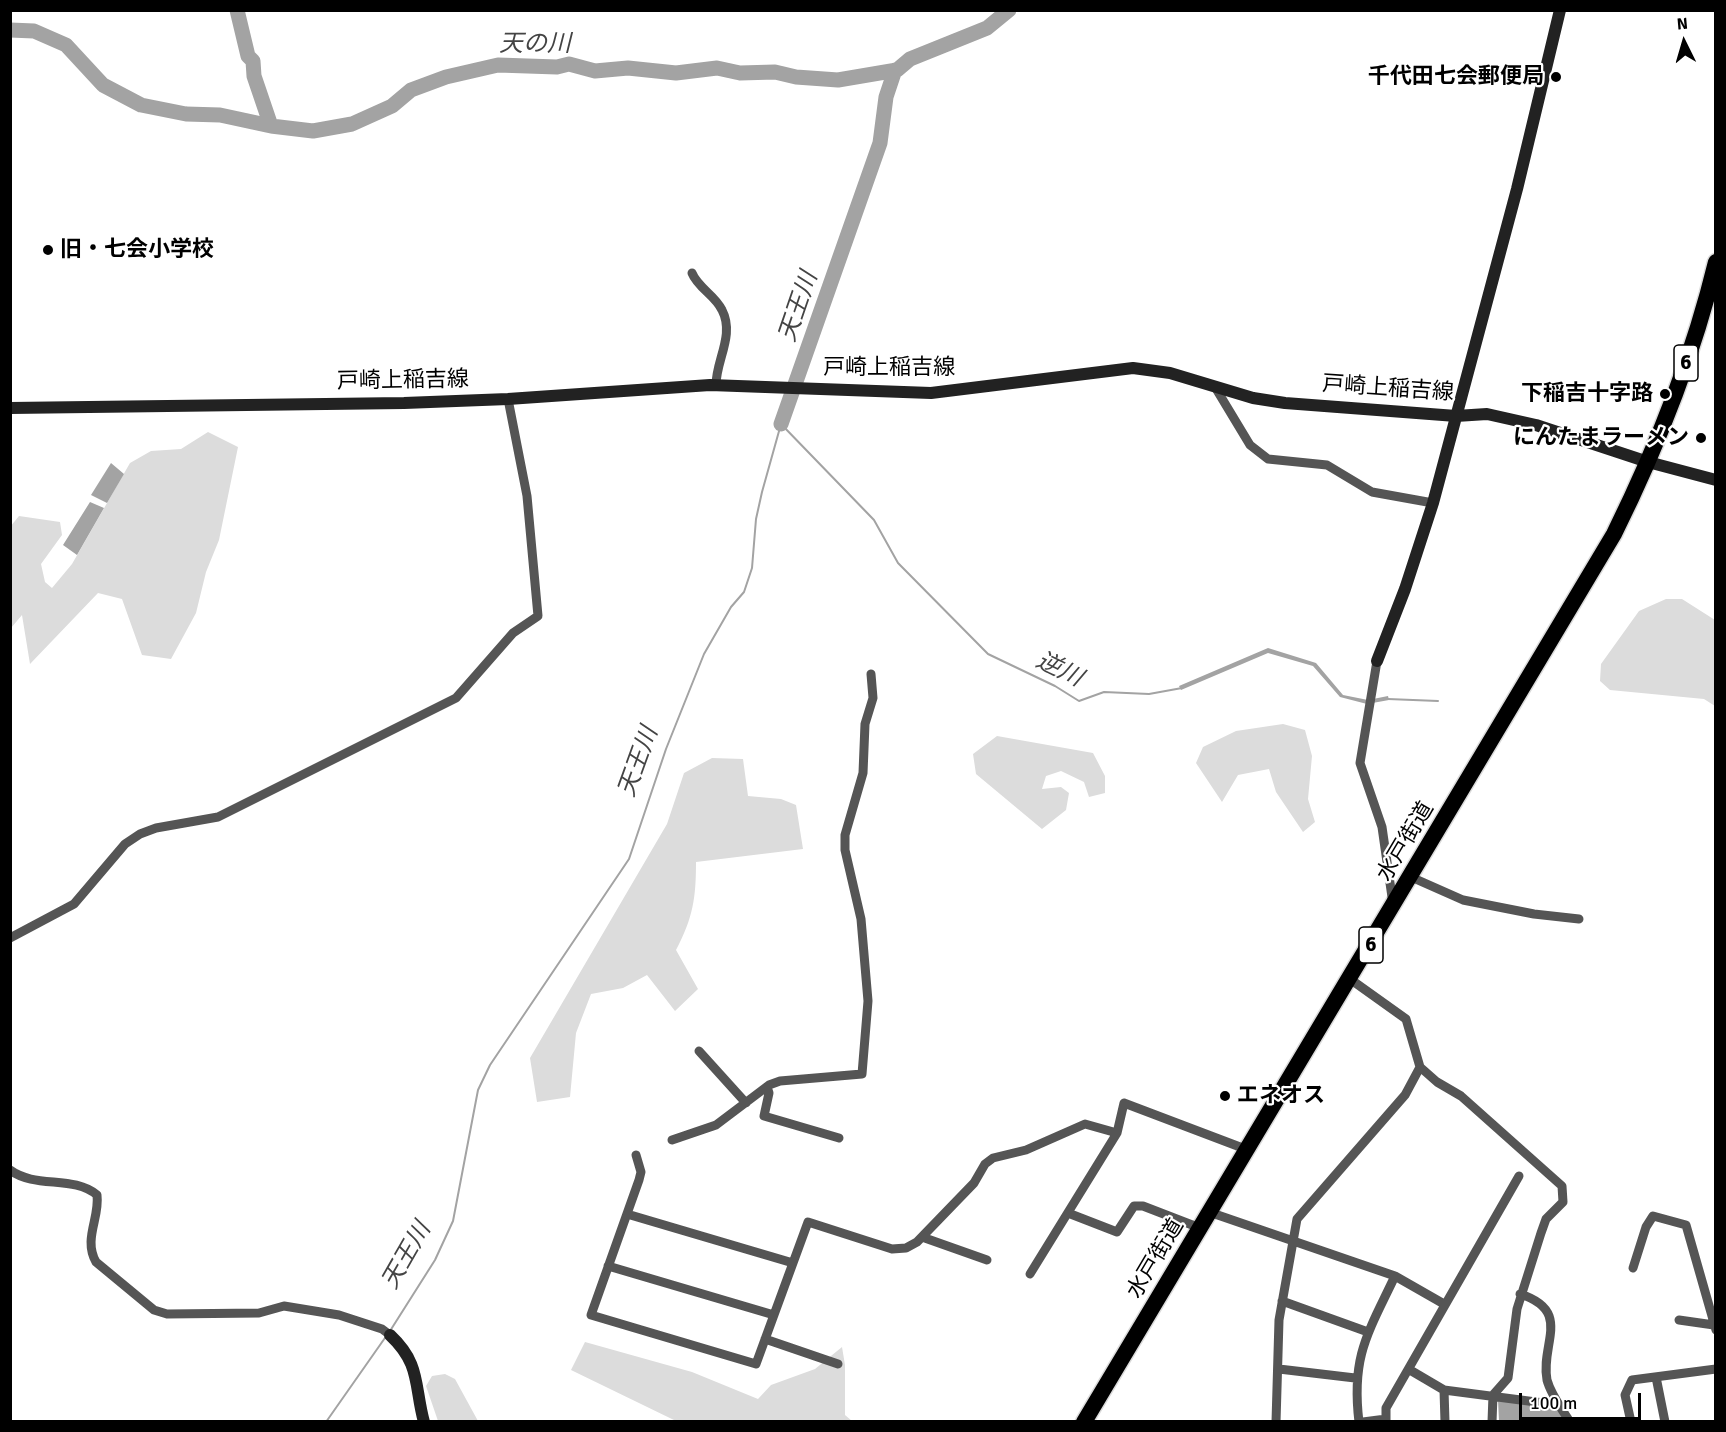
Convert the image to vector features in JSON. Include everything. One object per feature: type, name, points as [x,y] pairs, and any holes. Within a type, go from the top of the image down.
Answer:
[{"type":"highway","name":"水戸街道","points":[[1084,1422],[1394,907],[1614,534],[1648,462],[1684,370],[1716,262]]},
{"type":"main road","points":[[1377,661],[1405,589],[1432,503],[1516,189],[1560,10]]},
{"type":"main road","name":"戸崎上稲吉線","points":[[10,408],[508,399],[716,385],[931,393],[1133,368],[1170,373],[1215,387],[1285,403],[1455,416],[1487,414],[1536,425],[1648,462],[1716,480]]},
{"type":"main road","points":[[386,1332],[408,1353],[424,1422]]},
{"type":"street","points":[[692,273],[695,280],[722,309],[727,322],[716,385]]},
{"type":"street","points":[[1215,387],[1250,445],[1268,459],[1327,465],[1372,492],[1432,503]]},
{"type":"street","points":[[10,938],[74,904],[125,844],[140,834],[156,828],[218,817],[456,698],[482,672],[513,633],[538,616],[527,495],[508,399]]},
{"type":"street","points":[[1377,661],[1372,703],[1360,762],[1382,827],[1388,883],[1394,907]]},
{"type":"street","points":[[672,1140],[716,1125],[767,1086],[797,1078],[862,1074],[868,1000],[861,919],[845,850],[845,835],[864,773],[865,724],[873,698],[872,674]]},
{"type":"street","points":[[1411,878],[1463,900],[1534,914],[1580,919]]},
{"type":"street","points":[[1350,979],[1406,1019],[1420,1066],[1437,1082],[1461,1096],[1562,1186],[1563,1202],[1546,1219],[1520,1294],[1508,1378],[1493,1395],[1492,1422]]},
{"type":"street","points":[[699,1051],[746,1103]]},
{"type":"street","points":[[1276,1422],[1279,1320],[1298,1219],[1405,1095],[1420,1066]]},
{"type":"street","points":[[767,1086],[769,1093],[764,1116],[839,1138]]},
{"type":"street","points":[[1030,1274],[1117,1133],[1124,1103],[1248,1150]]},
{"type":"street","points":[[636,1155],[641,1172],[591,1315],[756,1364],[808,1222],[892,1249],[906,1248],[922,1237],[974,1183],[985,1164],[993,1158],[1026,1150],[1085,1124],[1117,1133]]},
{"type":"street","points":[[10,1170],[32,1180],[80,1185],[97,1195],[98,1202],[90,1239],[91,1254],[96,1262],[154,1310],[184,1314],[259,1313],[284,1306],[339,1315],[386,1332]]},
{"type":"street","points":[[1363,1422],[1386,1420],[1386,1408],[1520,1176]]},
{"type":"street","points":[[1068,1213],[1118,1232],[1134,1206],[1143,1206],[1200,1228]]},
{"type":"street","points":[[1209,1212],[1395,1276],[1444,1304]]},
{"type":"street","points":[[627,1214],[793,1263]]},
{"type":"street","points":[[1634,1268],[1646,1227],[1653,1216],[1686,1225],[1715,1328],[1679,1320]]},
{"type":"street","points":[[922,1237],[987,1260]]},
{"type":"street","points":[[608,1266],[774,1315]]},
{"type":"street","points":[[1359,1422],[1355,1378],[1358,1361],[1368,1332],[1395,1276]]},
{"type":"street","points":[[1520,1294],[1538,1300],[1550,1317],[1547,1380],[1570,1422]]},
{"type":"street","points":[[1282,1300],[1368,1332]]},
{"type":"street","points":[[765,1340],[838,1364]]},
{"type":"street","points":[[1631,1422],[1625,1395],[1632,1380],[1716,1369]]},
{"type":"street","points":[[1279,1370],[1355,1378]]},
{"type":"street","points":[[1410,1370],[1444,1390],[1559,1405]]},
{"type":"street","points":[[1656,1377],[1665,1422]]},
{"type":"street","points":[[1444,1390],[1445,1422]]},
{"type":"shaded area","points":[[208,432],[238,447],[219,540],[206,572],[196,613],[171,659],[142,655],[122,599],[98,593],[30,664],[22,615],[11,628],[10,527],[19,516],[60,522],[62,535],[41,564],[45,582],[52,588],[72,564],[130,463],[151,451],[181,449]]},
{"type":"shaded area","points":[[111,463],[124,474],[107,503],[91,495]]},
{"type":"shaded area","points":[[90,502],[104,508],[77,555],[63,545]]},
{"type":"shaded area","points":[[1666,599],[1682,599],[1715,620],[1715,706],[1704,699],[1610,690],[1600,681],[1601,664],[1639,611]]},
{"type":"shaded area","points":[[1268,648],[1316,663],[1343,695],[1368,700],[1388,696],[1389,700],[1367,704],[1340,697],[1313,666],[1268,653],[1181,690],[1179,686]]},
{"type":"shaded area","points":[[1283,724],[1305,730],[1312,756],[1308,799],[1315,822],[1303,832],[1276,792],[1269,769],[1238,775],[1222,802],[1196,763],[1203,747],[1236,731]]},
{"type":"shaded area","points":[[997,736],[1093,753],[1105,776],[1105,793],[1089,797],[1084,782],[1061,771],[1046,776],[1042,789],[1061,787],[1069,793],[1066,810],[1042,829],[976,774],[973,754]]},
{"type":"shaded area","points":[[712,758],[743,759],[748,796],[781,799],[796,805],[803,849],[696,862],[692,907],[676,950],[698,989],[675,1011],[647,975],[623,988],[591,994],[576,1033],[570,1097],[537,1102],[530,1058],[667,824],[684,773]]},
{"type":"shaded area","points":[[585,1342],[692,1372],[758,1399],[771,1385],[815,1369],[842,1347],[845,1365],[845,1415],[852,1421],[676,1421],[571,1370]]},
{"type":"shaded area","points":[[445,1374],[455,1379],[478,1421],[438,1421],[426,1386],[432,1376]]},
{"type":"shaded area","points":[[1498,1400],[1557,1409],[1565,1421],[1499,1421]]},
{"type":"waterway","points":[[237,10],[248,56],[253,61],[254,76],[271,126]]},
{"type":"waterway","name":"天の川","points":[[10,30],[34,31],[66,45],[103,85],[141,105],[186,114],[220,115],[271,126],[313,131],[352,124],[392,106],[411,90],[446,77],[498,65],[557,67],[569,64],[595,71],[628,68],[676,73],[717,68],[740,73],[775,72],[796,77],[838,80],[897,70],[910,59],[987,28],[1009,10]]},
{"type":"waterway","name":"天王川","points":[[781,424],[880,143],[886,97],[895,70]]},
{"type":"waterway","name":"天王川","points":[[390,1331],[435,1260],[453,1221],[478,1090],[490,1065],[629,859],[666,749],[704,654],[731,607],[744,592],[752,568],[756,519],[781,424],[874,520],[898,563],[988,654],[1055,686],[1079,701],[1104,692],[1149,694],[1182,688]]},
{"type":"waterway","name":"逆川","points":[[1388,699],[1438,701]]},
{"type":"waterway","name":"天王川","points":[[326,1422],[387,1335]]},
{"type":"place","name":"千代田七会郵便局","points":[[1556,77]]},
{"type":"place","name":"旧・七会小学校","points":[[48,250]]},
{"type":"place","name":"下稲吉十字路","points":[[1665,394]]},
{"type":"place","name":"にんたまラーメン","points":[[1701,438]]},
{"type":"place","name":"エネオス","points":[[1225,1096]]}]
